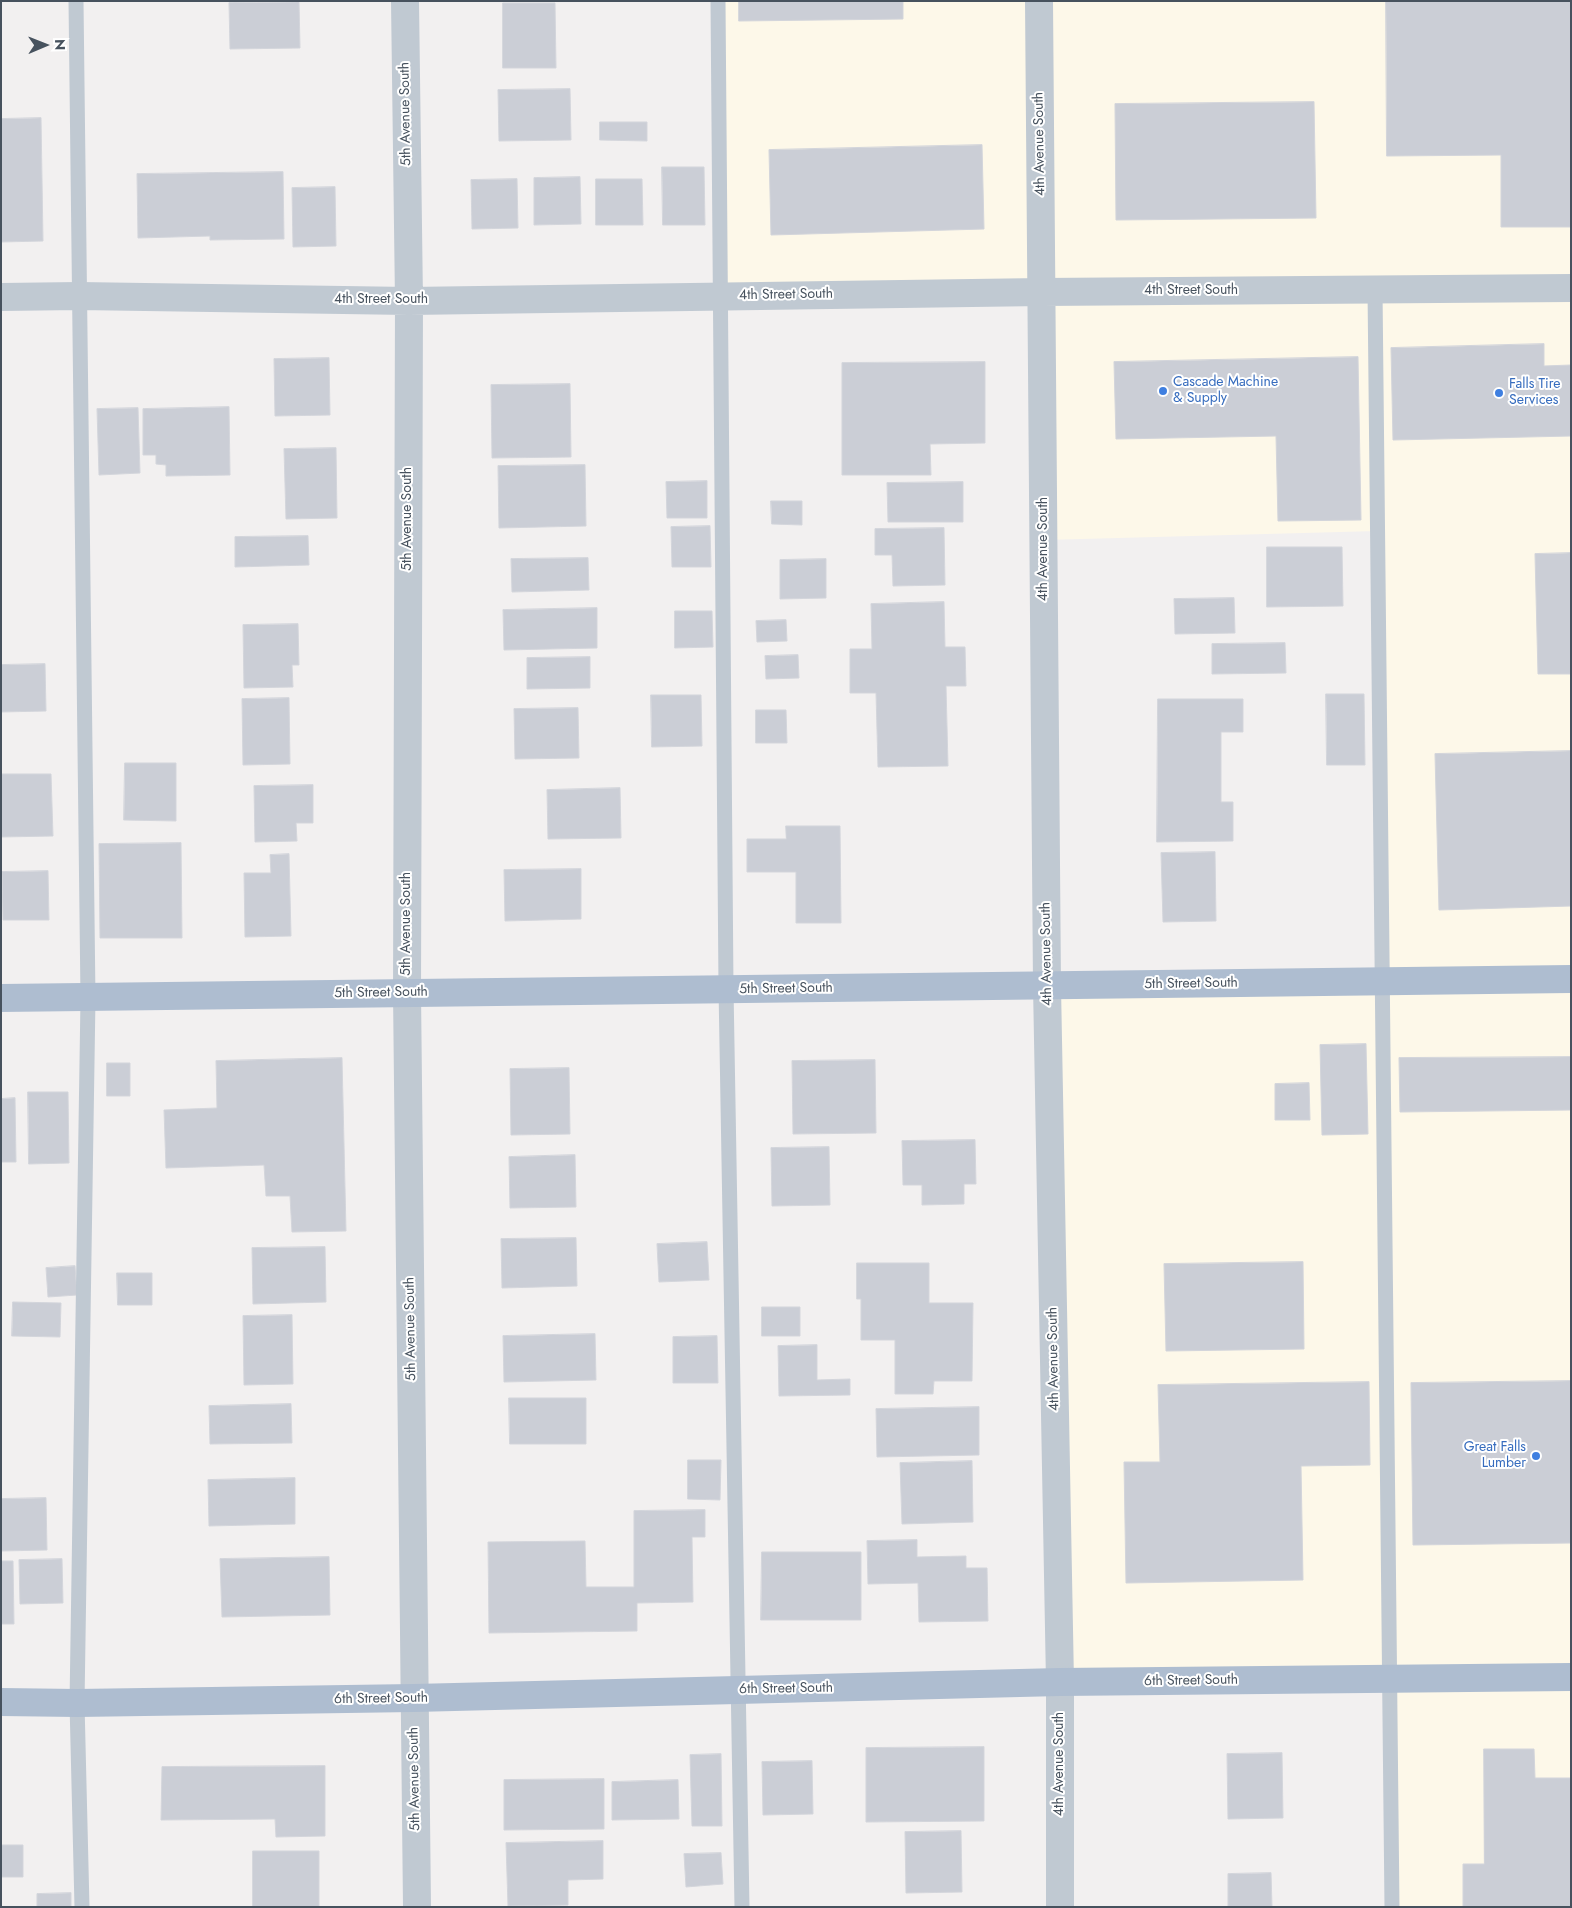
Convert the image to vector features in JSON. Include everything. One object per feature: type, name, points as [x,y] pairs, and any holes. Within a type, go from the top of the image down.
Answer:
[{"type":"main road","name":"5th Street South","points":[[1,998],[1571,979]]},
{"type":"main road","name":"6th Street South","points":[[1,1702],[77,1703],[414,1698],[1060,1682],[1571,1677]]},
{"type":"street","name":"5th Avenue South","points":[[405,1],[409,301],[407,992],[417,1907]]},
{"type":"street","name":"4th Avenue South","points":[[1039,1],[1047,986],[1060,1682],[1060,1907]]},
{"type":"street","name":"4th Street South","points":[[1,297],[79,296],[409,301],[1042,292],[1571,288]]},
{"type":"lane","points":[[76,1],[88,998],[77,1703],[82,1907]]},
{"type":"lane","points":[[718,1],[722,296],[726,990],[740,1690],[742,1907]]},
{"type":"lane","points":[[1375,289],[1392,1907]]},
{"type":"shaded area","points":[[718,1],[1571,1],[1571,1907],[1392,1907],[1390,1679],[1060,1682],[1047,986],[1383,982],[1377,531],[1044,540],[1042,292],[722,296]]},
{"type":"building","points":[[739,1],[903,1],[903,19],[739,21]]},
{"type":"building","points":[[1386,1],[1571,1],[1571,227],[1501,227],[1501,155],[1387,156]]},
{"type":"building","points":[[299,2],[300,48],[230,49],[229,3]]},
{"type":"building","points":[[503,3],[555,3],[556,68],[503,68]]},
{"type":"building","points":[[570,89],[571,140],[499,141],[498,90]]},
{"type":"building","points":[[1314,102],[1316,218],[1116,220],[1115,104]]},
{"type":"building","points":[[41,118],[43,241],[1,242],[1,119]]},
{"type":"building","points":[[600,122],[647,122],[647,141],[600,140]]},
{"type":"building","points":[[982,145],[984,229],[771,235],[769,150]]},
{"type":"building","points":[[662,167],[704,167],[705,225],[663,225]]},
{"type":"building","points":[[283,172],[284,239],[210,240],[210,236],[138,238],[137,174]]},
{"type":"building","points":[[580,177],[581,224],[534,225],[534,178]]},
{"type":"building","points":[[517,179],[518,228],[472,229],[471,180]]},
{"type":"building","points":[[596,179],[642,179],[643,225],[596,225]]},
{"type":"building","points":[[335,187],[336,246],[293,247],[292,188]]},
{"type":"building","points":[[1544,344],[1544,366],[1571,365],[1571,436],[1393,440],[1391,348]]},
{"type":"building","points":[[1358,357],[1361,520],[1278,521],[1276,436],[1116,439],[1114,362]]},
{"type":"building","points":[[329,358],[330,415],[275,416],[274,359]]},
{"type":"building","points":[[985,362],[985,443],[930,444],[931,475],[842,475],[842,363]]},
{"type":"building","points":[[570,384],[571,457],[492,458],[491,385]]},
{"type":"building","points":[[229,407],[230,475],[166,476],[166,465],[156,464],[156,455],[143,455],[143,409]]},
{"type":"building","points":[[138,408],[140,473],[99,475],[97,409]]},
{"type":"building","points":[[336,448],[337,518],[286,519],[284,449]]},
{"type":"building","points":[[585,465],[586,526],[499,528],[498,466]]},
{"type":"building","points":[[707,481],[707,518],[667,518],[666,482]]},
{"type":"building","points":[[963,482],[963,522],[888,522],[887,483]]},
{"type":"building","points":[[771,501],[802,501],[802,525],[772,524]]},
{"type":"building","points":[[710,526],[711,567],[672,567],[671,527]]},
{"type":"building","points":[[944,528],[945,585],[893,586],[892,555],[875,555],[875,529]]},
{"type":"building","points":[[308,536],[309,565],[235,567],[235,537]]},
{"type":"building","points":[[1267,547],[1342,547],[1343,606],[1267,607]]},
{"type":"building","points":[[1571,553],[1571,674],[1538,674],[1535,554]]},
{"type":"building","points":[[588,558],[589,590],[512,592],[511,559]]},
{"type":"building","points":[[826,559],[826,598],[780,599],[780,560]]},
{"type":"building","points":[[1234,598],[1235,633],[1175,634],[1174,599]]},
{"type":"building","points":[[944,602],[945,647],[965,647],[966,686],[946,686],[948,766],[878,767],[876,693],[850,693],[850,649],[872,649],[871,604]]},
{"type":"building","points":[[597,608],[597,648],[504,650],[503,610]]},
{"type":"building","points":[[675,611],[712,611],[713,647],[675,648]]},
{"type":"building","points":[[786,620],[787,641],[757,642],[756,621]]},
{"type":"building","points":[[298,624],[299,665],[292,665],[293,687],[244,688],[243,625]]},
{"type":"building","points":[[1285,643],[1286,673],[1212,674],[1212,644]]},
{"type":"building","points":[[798,655],[799,678],[766,679],[765,656]]},
{"type":"building","points":[[590,657],[590,688],[527,689],[527,658]]},
{"type":"building","points":[[45,664],[46,711],[1,712],[1,665]]},
{"type":"building","points":[[1326,694],[1364,694],[1365,765],[1327,765]]},
{"type":"building","points":[[651,695],[701,695],[702,746],[652,747]]},
{"type":"building","points":[[289,698],[290,764],[243,765],[242,699]]},
{"type":"building","points":[[1158,699],[1243,699],[1243,732],[1221,732],[1221,802],[1233,802],[1233,841],[1157,842]]},
{"type":"building","points":[[578,708],[579,758],[515,759],[514,709]]},
{"type":"building","points":[[756,710],[786,710],[787,743],[756,743]]},
{"type":"building","points":[[1571,751],[1571,906],[1439,910],[1435,754]]},
{"type":"building","points":[[125,763],[176,763],[176,821],[124,820]]},
{"type":"building","points":[[1,774],[51,774],[53,836],[1,837]]},
{"type":"building","points":[[313,785],[313,823],[296,823],[297,841],[255,842],[254,786]]},
{"type":"building","points":[[620,788],[621,838],[548,839],[547,790]]},
{"type":"building","points":[[786,826],[840,826],[841,923],[796,923],[796,872],[747,872],[747,839],[786,839]]},
{"type":"building","points":[[181,843],[182,938],[100,938],[99,844]]},
{"type":"building","points":[[1215,852],[1216,921],[1163,922],[1161,853]]},
{"type":"building","points":[[289,854],[291,936],[245,937],[244,873],[271,873],[270,855]]},
{"type":"building","points":[[581,869],[581,919],[505,921],[504,870]]},
{"type":"building","points":[[48,871],[49,920],[3,920],[2,872]]},
{"type":"building","points":[[1366,1044],[1368,1134],[1322,1135],[1320,1045]]},
{"type":"building","points":[[1571,1057],[1571,1110],[1400,1112],[1399,1058]]},
{"type":"building","points":[[342,1058],[346,1231],[292,1232],[290,1196],[266,1196],[264,1165],[166,1168],[164,1110],[217,1108],[216,1061]]},
{"type":"building","points":[[875,1060],[876,1133],[793,1134],[792,1061]]},
{"type":"building","points":[[107,1063],[130,1063],[130,1096],[107,1096]]},
{"type":"building","points":[[569,1068],[570,1134],[511,1135],[510,1069]]},
{"type":"building","points":[[1309,1083],[1310,1120],[1275,1120],[1275,1084]]},
{"type":"building","points":[[28,1092],[68,1092],[69,1163],[29,1164]]},
{"type":"building","points":[[15,1098],[16,1162],[1,1162],[1,1099]]},
{"type":"building","points":[[975,1140],[976,1184],[964,1184],[964,1204],[922,1205],[922,1185],[903,1185],[902,1141]]},
{"type":"building","points":[[829,1147],[830,1205],[772,1206],[771,1148]]},
{"type":"building","points":[[575,1155],[576,1207],[510,1208],[509,1157]]},
{"type":"building","points":[[576,1238],[577,1286],[502,1288],[501,1239]]},
{"type":"building","points":[[707,1242],[709,1280],[659,1282],[657,1244]]},
{"type":"building","points":[[325,1247],[326,1302],[253,1304],[252,1248]]},
{"type":"building","points":[[1303,1262],[1304,1349],[1166,1351],[1164,1264]]},
{"type":"building","points":[[857,1263],[929,1263],[929,1303],[973,1303],[972,1381],[934,1381],[933,1394],[895,1394],[895,1340],[861,1340],[861,1299],[857,1299]]},
{"type":"building","points":[[75,1266],[77,1295],[48,1297],[46,1268]]},
{"type":"building","points":[[117,1273],[152,1273],[152,1305],[118,1305]]},
{"type":"building","points":[[13,1302],[61,1303],[60,1337],[12,1336]]},
{"type":"building","points":[[762,1307],[800,1307],[800,1336],[762,1336]]},
{"type":"building","points":[[292,1315],[293,1384],[244,1385],[243,1316]]},
{"type":"building","points":[[595,1334],[596,1380],[504,1382],[503,1336]]},
{"type":"building","points":[[717,1336],[718,1383],[673,1383],[673,1337]]},
{"type":"building","points":[[817,1345],[817,1380],[850,1379],[850,1395],[779,1396],[778,1346]]},
{"type":"building","points":[[1571,1381],[1571,1543],[1413,1545],[1411,1383]]},
{"type":"building","points":[[1369,1382],[1370,1465],[1301,1466],[1303,1580],[1126,1583],[1124,1462],[1160,1462],[1158,1385]]},
{"type":"building","points":[[509,1398],[586,1398],[586,1444],[510,1444]]},
{"type":"building","points":[[291,1404],[292,1443],[210,1444],[209,1406]]},
{"type":"building","points":[[979,1407],[979,1455],[877,1457],[876,1409]]},
{"type":"building","points":[[688,1460],[721,1460],[720,1500],[688,1499]]},
{"type":"building","points":[[972,1461],[973,1522],[902,1524],[900,1463]]},
{"type":"building","points":[[295,1478],[295,1524],[209,1526],[208,1480]]},
{"type":"building","points":[[46,1498],[47,1550],[1,1551],[1,1499]]},
{"type":"building","points":[[705,1510],[705,1537],[692,1537],[693,1602],[637,1603],[637,1631],[489,1633],[488,1542],[585,1541],[586,1587],[634,1587],[634,1511]]},
{"type":"building","points":[[917,1540],[917,1557],[966,1556],[966,1568],[987,1568],[988,1621],[919,1622],[918,1583],[868,1584],[867,1541]]},
{"type":"building","points":[[762,1552],[861,1552],[861,1620],[761,1620]]},
{"type":"building","points":[[329,1557],[330,1615],[222,1617],[220,1559]]},
{"type":"building","points":[[62,1559],[63,1603],[20,1604],[19,1560]]},
{"type":"building","points":[[1,1561],[13,1561],[14,1624],[1,1624]]},
{"type":"building","points":[[984,1747],[984,1821],[866,1822],[866,1748]]},
{"type":"building","points":[[1484,1749],[1534,1749],[1535,1778],[1571,1778],[1571,1907],[1463,1907],[1463,1864],[1484,1864]]},
{"type":"building","points":[[1282,1753],[1283,1818],[1228,1819],[1227,1754]]},
{"type":"building","points":[[721,1754],[722,1826],[692,1826],[690,1755]]},
{"type":"building","points":[[812,1761],[813,1814],[763,1815],[762,1762]]},
{"type":"building","points":[[325,1766],[325,1836],[276,1837],[275,1819],[161,1820],[162,1767]]},
{"type":"building","points":[[604,1779],[604,1829],[504,1830],[504,1780]]},
{"type":"building","points":[[678,1780],[679,1819],[612,1820],[612,1782]]},
{"type":"building","points":[[961,1831],[962,1892],[906,1893],[905,1832]]},
{"type":"building","points":[[603,1841],[603,1879],[568,1880],[568,1905],[508,1906],[506,1843]]},
{"type":"building","points":[[1,1845],[23,1845],[23,1877],[1,1877]]},
{"type":"building","points":[[253,1851],[319,1851],[319,1907],[253,1907]]},
{"type":"building","points":[[721,1853],[723,1884],[686,1887],[684,1854]]},
{"type":"building","points":[[1271,1873],[1272,1907],[1228,1907],[1228,1874]]},
{"type":"building","points":[[71,1893],[71,1907],[37,1907],[37,1894]]},
{"type":"place","name":"Cascade Machine & Supply","points":[[1163,391]]},
{"type":"place","name":"Falls Tire Services","points":[[1499,393]]},
{"type":"place","name":"Great Falls Lumber","points":[[1536,1456]]}]
